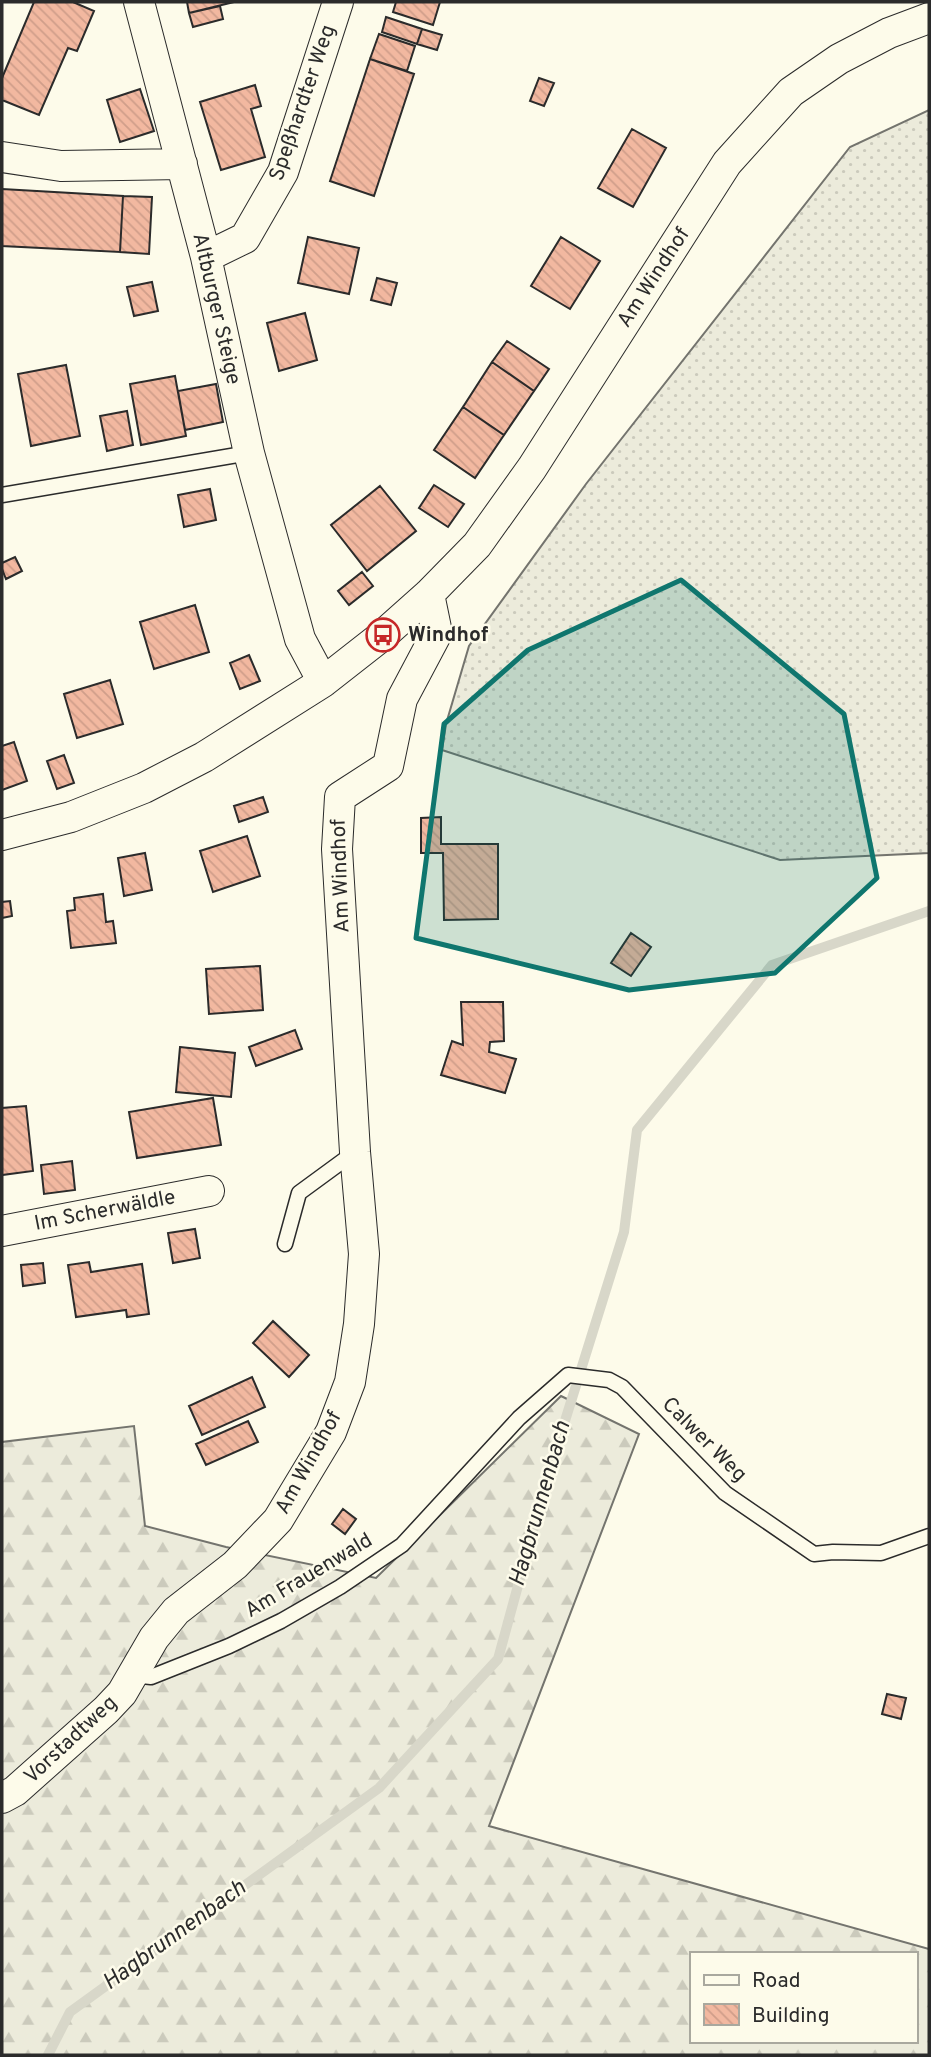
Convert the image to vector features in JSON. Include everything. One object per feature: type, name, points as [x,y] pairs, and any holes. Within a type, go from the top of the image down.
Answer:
[{"type":"street","name":"Altburger Steige","points":[[139,2],[206,257],[249,453],[300,639],[323,682]]},
{"type":"street","name":"Speßhardter Weg","points":[[206,257],[245,238],[283,172],[338,2]]},
{"type":"street","name":"Am Windhof","points":[[2,835],[71,817],[144,788],[204,757],[323,682],[383,635],[429,594],[477,545],[533,468],[727,163],[791,92],[839,59],[889,33],[929,18]]},
{"type":"street","points":[[2,157],[61,166],[182,164]]},
{"type":"street","name":"Am Windhof","points":[[132,1675],[154,1638],[176,1611],[235,1565],[278,1520],[331,1432],[351,1382],[364,1254],[355,1152],[337,849],[340,797],[388,766],[402,699],[437,633],[429,594]]},
{"type":"street","name":"Im Scherwäldle","points":[[2,1231],[209,1191]]},
{"type":"street","name":"Vorstadtweg","points":[[2,1798],[15,1791],[106,1710],[122,1693],[132,1675]]},
{"type":"lane","points":[[2,495],[249,453]]},
{"type":"lane","points":[[285,1244],[299,1193],[355,1152]]},
{"type":"lane","name":"Am Frauenwald","points":[[132,1675],[151,1677],[229,1646],[281,1621],[361,1573],[402,1545],[519,1418],[568,1375],[609,1380]]},
{"type":"lane","name":"Calwer Weg","points":[[609,1380],[622,1387],[725,1493],[814,1554],[881,1553],[929,1536]]},
{"type":"highlighted area","points":[[681,580],[844,714],[877,878],[775,973],[629,990],[416,938],[444,724],[528,650]]},
{"type":"green space","points":[[929,110],[929,853],[780,860],[442,750],[446,724],[469,646],[586,484],[850,147]]},
{"type":"green space","points":[[561,1396],[639,1434],[489,1826],[929,1949],[929,2055],[2,2055],[2,1442],[134,1426],[145,1526],[226,1547],[376,1578]]},
{"type":"building","points":[[34,2],[73,2],[94,11],[77,51],[68,48],[39,115],[2,100],[2,78]]},
{"type":"building","points":[[187,2],[234,2],[189,13]]},
{"type":"building","points":[[396,2],[440,2],[433,25],[393,12]]},
{"type":"building","points":[[220,6],[223,19],[193,27],[189,13]]},
{"type":"building","points":[[386,17],[422,29],[417,44],[382,32]]},
{"type":"building","points":[[422,29],[442,35],[437,50],[417,44]]},
{"type":"building","points":[[379,34],[415,46],[407,71],[370,59]]},
{"type":"building","points":[[370,59],[414,74],[374,196],[330,181]]},
{"type":"building","points":[[539,78],[554,83],[544,106],[530,101]]},
{"type":"building","points":[[255,85],[261,106],[251,109],[265,157],[221,170],[200,102]]},
{"type":"building","points":[[140,89],[154,131],[120,142],[107,100]]},
{"type":"building","points":[[632,129],[666,148],[633,207],[598,188]]},
{"type":"building","points":[[2,189],[123,196],[120,252],[2,246]]},
{"type":"building","points":[[123,196],[152,197],[149,254],[120,252]]},
{"type":"building","points":[[308,237],[359,248],[349,294],[298,283]]},
{"type":"building","points":[[561,237],[600,261],[570,309],[531,286]]},
{"type":"building","points":[[377,278],[397,283],[391,305],[371,300]]},
{"type":"building","points":[[152,282],[158,311],[134,316],[127,287]]},
{"type":"building","points":[[305,313],[317,360],[279,371],[267,323]]},
{"type":"building","points":[[507,341],[549,369],[534,391],[492,362]]},
{"type":"building","points":[[492,362],[534,391],[504,435],[463,407]]},
{"type":"building","points":[[66,365],[80,436],[31,446],[18,374]]},
{"type":"building","points":[[175,376],[186,436],[141,445],[130,384]]},
{"type":"building","points":[[216,384],[223,422],[185,430],[178,391]]},
{"type":"building","points":[[463,407],[504,435],[475,478],[434,450]]},
{"type":"building","points":[[127,411],[133,445],[107,451],[100,416]]},
{"type":"building","points":[[434,485],[464,504],[448,527],[419,508]]},
{"type":"building","points":[[380,486],[416,531],[367,571],[331,525]]},
{"type":"building","points":[[210,489],[216,520],[184,527],[178,495]]},
{"type":"building","points":[[15,557],[22,571],[6,579],[2,563]]},
{"type":"building","points":[[362,572],[373,586],[349,605],[338,591]]},
{"type":"building","points":[[195,605],[209,652],[154,669],[140,622]]},
{"type":"building","points":[[249,655],[260,681],[240,689],[230,663]]},
{"type":"building","points":[[110,680],[123,724],[77,738],[64,694]]},
{"type":"building","points":[[14,742],[27,781],[2,790],[2,746]]},
{"type":"building","points":[[64,755],[74,783],[57,789],[47,761]]},
{"type":"building","points":[[263,797],[268,812],[239,822],[234,806]]},
{"type":"building","points":[[441,817],[441,844],[498,844],[498,919],[444,920],[443,853],[421,853],[421,818]]},
{"type":"building","points":[[247,836],[260,876],[213,892],[200,851]]},
{"type":"building","points":[[145,853],[152,890],[124,896],[118,858]]},
{"type":"building","points":[[103,894],[106,922],[113,921],[116,943],[71,948],[67,911],[75,910],[74,898]]},
{"type":"building","points":[[10,901],[12,916],[2,918],[2,902]]},
{"type":"building","points":[[631,933],[651,947],[631,976],[611,963]]},
{"type":"building","points":[[260,966],[263,1010],[209,1014],[206,969]]},
{"type":"building","points":[[461,1002],[503,1002],[504,1041],[490,1042],[489,1052],[516,1059],[505,1093],[441,1075],[452,1041],[463,1045]]},
{"type":"building","points":[[295,1030],[302,1049],[256,1066],[249,1047]]},
{"type":"building","points":[[180,1047],[235,1053],[231,1097],[176,1092]]},
{"type":"building","points":[[213,1098],[221,1145],[137,1158],[129,1112]]},
{"type":"building","points":[[26,1106],[33,1171],[2,1175],[2,1108]]},
{"type":"building","points":[[72,1161],[75,1190],[44,1194],[41,1165]]},
{"type":"building","points":[[195,1229],[200,1258],[173,1263],[168,1233]]},
{"type":"building","points":[[89,1262],[91,1272],[142,1264],[149,1314],[127,1317],[126,1310],[76,1317],[68,1265]]},
{"type":"building","points":[[43,1263],[45,1283],[23,1286],[21,1265]]},
{"type":"building","points":[[273,1321],[309,1355],[289,1377],[253,1343]]},
{"type":"building","points":[[252,1377],[265,1407],[202,1435],[189,1406]]},
{"type":"building","points":[[248,1421],[258,1442],[206,1465],[196,1444]]},
{"type":"building","points":[[343,1509],[356,1519],[345,1534],[332,1524]]},
{"type":"building","points":[[887,1694],[906,1698],[901,1719],[882,1714]]},
{"type":"waterway","name":"Hagbrunnenbach","points":[[48,2055],[70,2012],[379,1788],[498,1659],[549,1472],[624,1232],[637,1130],[772,965],[929,911]]},
{"type":"place","name":"Windhof","points":[[383,635]]}]
